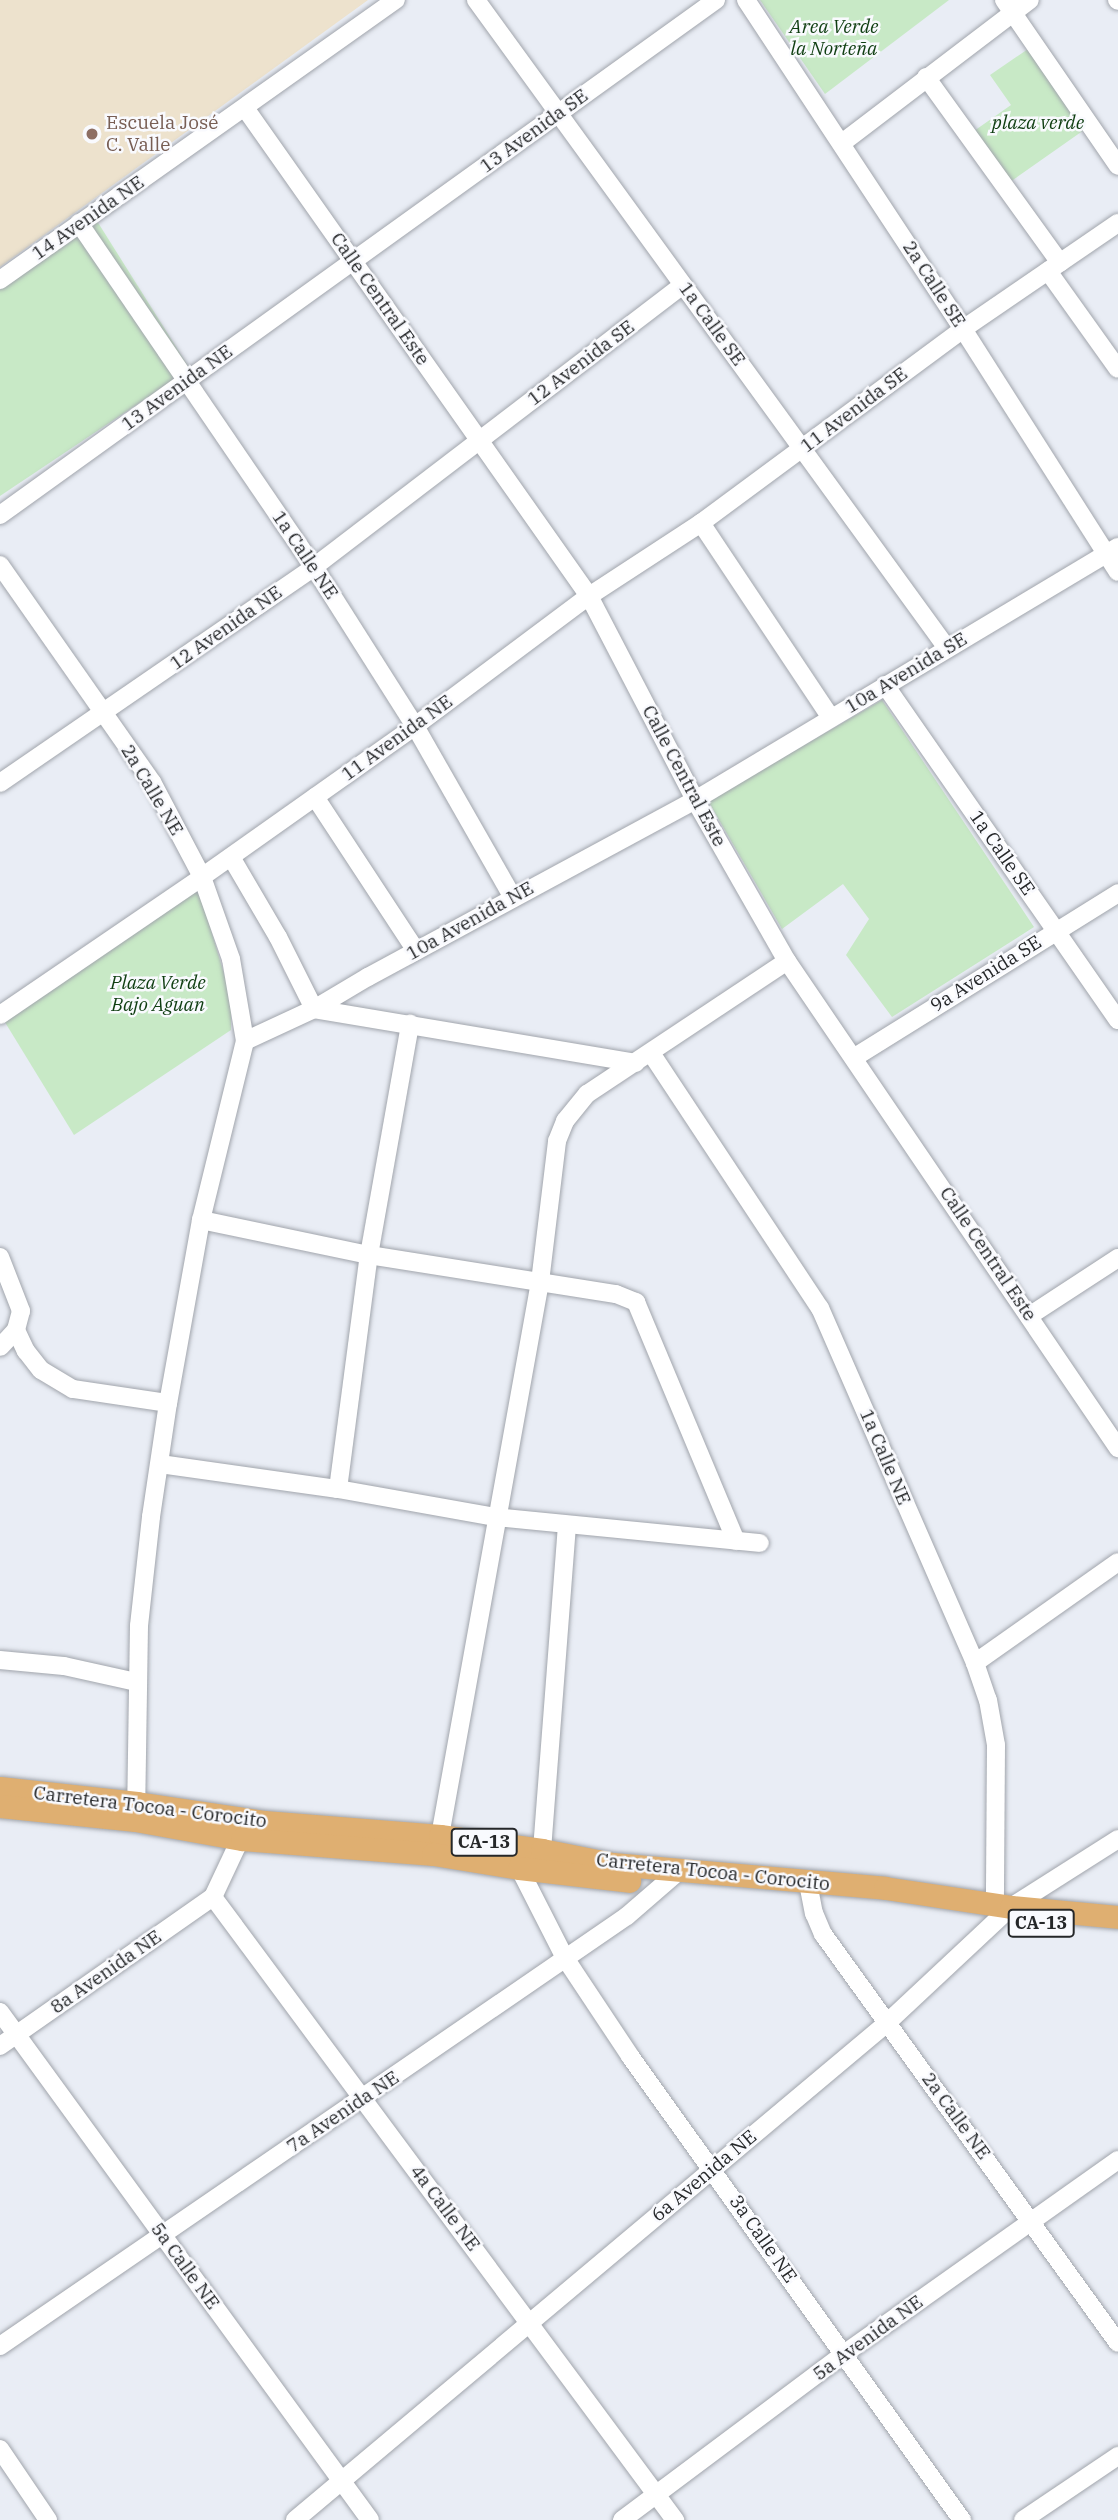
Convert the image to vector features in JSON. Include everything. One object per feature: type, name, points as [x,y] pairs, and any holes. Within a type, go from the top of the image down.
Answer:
[{"type":"main road","name":"Carretera Tocoa - Corocito","points":[[0,1788],[245,1829],[519,1868],[673,1877],[809,1891],[885,1888],[966,1906],[1002,1910]]},
{"type":"main road","name":"Carretera Tocoa - Corocito","points":[[0,1806],[136,1812]]},
{"type":"main road","name":"Carretera Tocoa - Corocito","points":[[245,1829],[440,1836],[542,1850],[673,1877]]},
{"type":"main road","name":"CA-13","points":[[1002,1910],[1118,1921]]},
{"type":"street","name":"14 Avenida NE","points":[[0,280],[396,0]]},
{"type":"street","name":"1a Calle SE","points":[[476,0],[947,648]]},
{"type":"street","name":"13 Avenida SE","points":[[353,261],[716,0]]},
{"type":"street","name":"2a Calle SE","points":[[746,0],[1112,550],[1118,572]]},
{"type":"street","points":[[842,144],[926,78],[1008,6],[1030,0]]},
{"type":"street","points":[[1008,6],[1118,166]]},
{"type":"street","points":[[926,78],[1054,267],[1118,369]]},
{"type":"street","name":"Calle Central Este","points":[[245,107],[589,596],[695,800],[787,961],[855,1057],[1118,1448]]},
{"type":"street","name":"1a Calle NE","points":[[79,223],[314,567],[415,726],[513,898]]},
{"type":"street","name":"11 Avenida SE","points":[[589,596],[701,523],[963,329],[1118,223]]},
{"type":"street","name":"13 Avenida NE","points":[[0,515],[353,261]]},
{"type":"street","name":"12 Avenida SE","points":[[479,440],[683,285]]},
{"type":"street","name":"12 Avenida NE","points":[[0,783],[314,567],[479,440]]},
{"type":"street","points":[[701,523],[831,718]]},
{"type":"street","name":"10a Avenida SE","points":[[695,800],[1112,550]]},
{"type":"street","name":"2a Calle NE","points":[[0,565],[152,782],[202,877],[231,959],[245,1041]]},
{"type":"street","name":"11 Avenida NE","points":[[0,1015],[231,857],[415,726],[589,596]]},
{"type":"street","name":"1a Calle SE","points":[[885,685],[1118,1020]]},
{"type":"street","points":[[315,797],[416,951]]},
{"type":"street","name":"10a Avenida NE","points":[[245,1041],[314,1009],[695,800]]},
{"type":"street","points":[[231,857],[278,937],[314,1009],[643,1058]]},
{"type":"street","name":"9a Avenida SE","points":[[855,1057],[1118,892]]},
{"type":"street","points":[[440,1836],[495,1517],[540,1282],[557,1140],[565,1121],[587,1094],[787,961]]},
{"type":"street","points":[[338,1489],[369,1255],[410,1024]]},
{"type":"street","points":[[136,1812],[136,1682],[145,1567],[168,1403],[201,1220],[245,1041]]},
{"type":"street","name":"1a Calle NE","points":[[643,1058],[820,1308],[975,1663],[988,1700],[996,1745],[1002,1910]]},
{"type":"street","points":[[201,1220],[369,1255],[616,1294],[636,1302],[736,1541]]},
{"type":"street","points":[[0,1257],[21,1311],[16,1330],[0,1347]]},
{"type":"street","points":[[1029,1316],[1118,1258]]},
{"type":"street","points":[[16,1330],[26,1351],[41,1370],[73,1389],[168,1403]]},
{"type":"street","points":[[160,1464],[338,1489],[495,1517],[760,1543]]},
{"type":"street","points":[[542,1850],[567,1525]]},
{"type":"street","points":[[975,1663],[1118,1562]]},
{"type":"street","points":[[0,1660],[64,1666],[136,1682]]},
{"type":"street","points":[[213,1897],[245,1829]]},
{"type":"street","name":"6a Avenida NE","points":[[295,2520],[888,2022],[1002,1910],[1118,1839]]},
{"type":"street","name":"3a Calle NE","points":[[510,1845],[565,1958],[630,2056],[713,2168],[962,2520]]},
{"type":"street","name":"7a Avenida NE","points":[[0,2346],[627,1916],[673,1877]]},
{"type":"street","name":"2a Calle NE","points":[[809,1891],[823,1934],[1118,2343]]},
{"type":"street","name":"8a Avenida NE","points":[[0,2046],[213,1897]]},
{"type":"street","name":"4a Calle NE","points":[[213,1897],[675,2520]]},
{"type":"street","name":"5a Calle NE","points":[[0,2012],[370,2520]]},
{"type":"street","name":"5a Avenida NE","points":[[622,2520],[844,2354],[1118,2160]]},
{"type":"street","points":[[0,2449],[48,2520]]},
{"type":"street","points":[[1023,2520],[1118,2456]]},
{"type":"shaded area","name":"Escuela José C. Valle","points":[[0,0],[368,0],[0,267]]},
{"type":"green space","name":"Area Verde la Norteña","points":[[760,0],[949,0],[825,94]]},
{"type":"green space","name":"plaza verde","points":[[1028,49],[1084,130],[1010,182],[974,131],[1011,105],[990,75]]},
{"type":"green space","points":[[97,221],[190,369],[0,496],[0,290]]},
{"type":"green space","points":[[882,700],[1034,927],[892,1017],[846,955],[869,919],[843,884],[782,929],[708,801]]},
{"type":"green space","name":"Plaza Verde Bajo Aguan","points":[[196,880],[231,997],[231,1030],[74,1135],[3,1019]]},
{"type":"place","name":"Escuela José C. Valle","points":[[92,134]]}]
